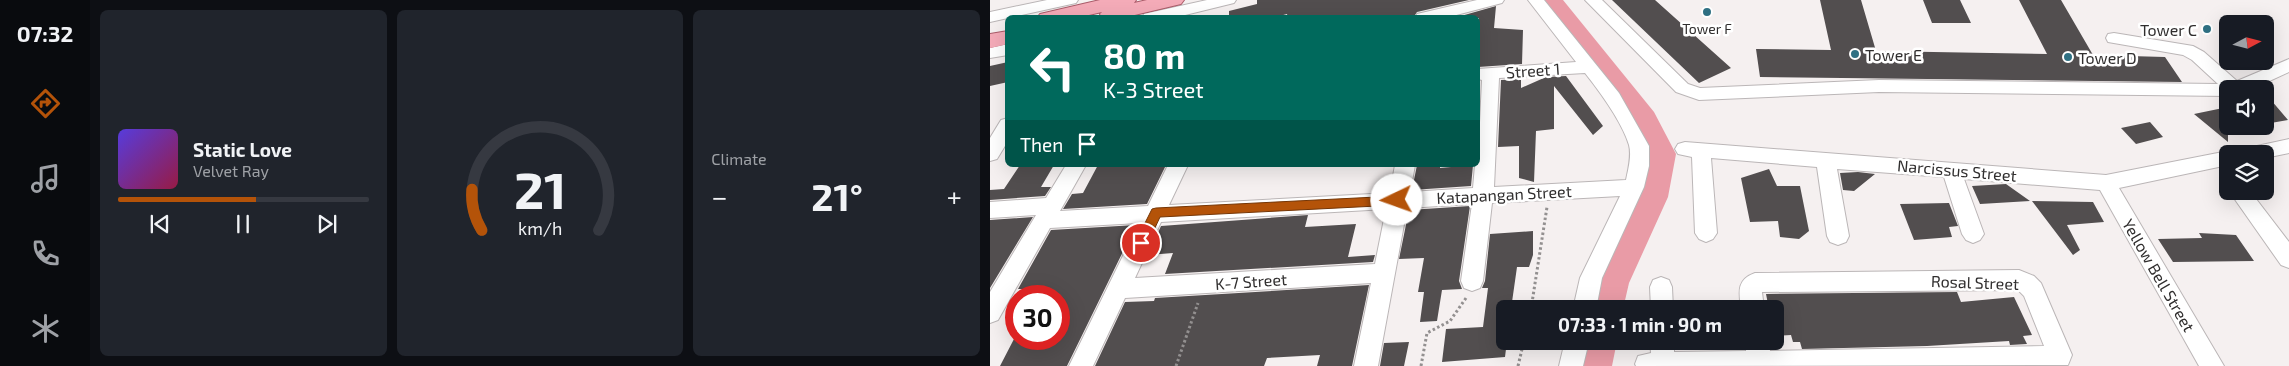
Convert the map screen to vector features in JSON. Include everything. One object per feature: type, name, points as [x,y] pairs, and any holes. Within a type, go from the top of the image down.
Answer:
[{"type":"main road","points":[[1049,7],[1128,7],[1174,0]]},
{"type":"main road","points":[[1105,15],[1128,7]]},
{"type":"main road","points":[[990,30],[1005,27]]},
{"type":"main road","points":[[990,41],[1005,38]]},
{"type":"street","points":[[990,17],[1023,5],[1049,7],[1070,0]]},
{"type":"street","points":[[1163,15],[1228,0]]},
{"type":"street","points":[[1426,0],[1430,15]]},
{"type":"street","points":[[1438,15],[1496,0]]},
{"type":"street","points":[[1536,0],[1613,97],[1639,146],[1639,166],[1634,187],[1590,278],[1586,300]]},
{"type":"street","points":[[1593,0],[1682,88],[1699,94],[1880,86],[2219,90]]},
{"type":"street","points":[[2114,38],[2187,50],[2198,56],[2225,80]]},
{"type":"street","points":[[990,53],[1005,50]]},
{"type":"street","points":[[2255,80],[2289,65]]},
{"type":"street","name":"Street 1","points":[[1484,74],[1588,67]]},
{"type":"street","points":[[1472,281],[1483,195],[1484,74]]},
{"type":"street","points":[[990,124],[1005,121]]},
{"type":"street","points":[[990,154],[1005,130]]},
{"type":"street","points":[[2274,149],[2289,146]]},
{"type":"street","name":"Narcissus Street","points":[[1706,233],[1693,149],[2106,183],[2219,166]]},
{"type":"street","points":[[1826,160],[1838,236]]},
{"type":"street","points":[[990,313],[1075,167]]},
{"type":"street","points":[[1081,366],[1177,167]]},
{"type":"street","points":[[1366,366],[1382,273],[1405,167]]},
{"type":"street","points":[[1951,169],[1973,234]]},
{"type":"street","name":"Yellow Bell Street","points":[[2106,183],[2212,366]]},
{"type":"street","name":"Katapangan Street","points":[[990,210],[1048,213],[1156,213],[1634,187]]},
{"type":"street","points":[[2246,200],[2289,259]]},
{"type":"street","name":"K-7 Street","points":[[1119,289],[1382,273]]},
{"type":"street","name":"Rosal Street","points":[[1657,356],[1758,352],[1885,363],[2059,357],[2061,353],[2033,290],[2030,286],[2019,280],[1760,282],[1751,284],[1751,300]]},
{"type":"street","points":[[1571,366],[1575,350]]},
{"type":"path","points":[[1532,300],[1549,192]]},
{"type":"path","points":[[1421,366],[1427,333],[1450,321],[1467,298],[1472,281]]},
{"type":"path","points":[[1176,366],[1205,284]]},
{"type":"path","points":[[1518,366],[1522,350]]},
{"type":"building","points":[[1257,0],[1469,0],[1417,12],[1415,15],[1229,15],[1229,11],[1257,4]]},
{"type":"building","points":[[1612,0],[1655,0],[1731,68],[1699,83]]},
{"type":"building","points":[[1820,0],[1861,0],[1876,51],[2047,54],[2019,0],[2061,0],[2093,55],[2165,57],[2182,82],[1760,77],[1756,49],[1831,50]]},
{"type":"building","points":[[1923,0],[1960,0],[1971,23],[1932,23]]},
{"type":"building","points":[[1496,6],[1494,28],[1523,30],[1522,64],[1480,67],[1480,15],[1464,15]]},
{"type":"building","points":[[1005,63],[1005,83],[990,86],[990,66]]},
{"type":"building","points":[[1566,76],[1603,126],[1593,135],[1554,86],[1554,129],[1536,131],[1534,182],[1519,178],[1519,146],[1498,147],[1501,80],[1521,79],[1521,88],[1546,77]]},
{"type":"building","points":[[2274,104],[2288,120],[2274,122]]},
{"type":"building","points":[[2219,109],[2219,135],[2194,114]]},
{"type":"building","points":[[2150,122],[2163,137],[2136,144],[2121,128]]},
{"type":"building","points":[[2220,135],[2228,135],[2228,142]]},
{"type":"building","points":[[1019,167],[1053,167],[1041,187],[1051,187],[1045,196],[990,200],[990,190],[1004,189]]},
{"type":"building","points":[[1097,167],[1165,167],[1147,204],[1063,209],[1072,194],[1083,193]]},
{"type":"building","points":[[1417,167],[1473,167],[1471,186],[1412,190]]},
{"type":"building","points":[[1769,169],[1777,186],[1800,186],[1809,231],[1799,239],[1780,237],[1778,221],[1750,222],[1741,178]]},
{"type":"building","points":[[1858,172],[1875,174],[1854,191],[1843,190],[1840,173]]},
{"type":"building","points":[[2006,184],[2030,201],[1980,204],[1972,186]]},
{"type":"building","points":[[2032,201],[2093,202],[2104,222],[2067,225],[2080,250],[2073,255]]},
{"type":"building","points":[[1949,203],[1958,226],[1949,227],[1952,237],[1914,240],[1900,204]]},
{"type":"building","points":[[1470,206],[1459,281],[1462,289],[1442,290],[1437,321],[1420,322],[1424,292],[1418,292],[1424,258],[1399,259],[1409,210]]},
{"type":"building","points":[[1308,215],[1305,227],[1356,224],[1348,257],[1375,255],[1373,262],[1165,274],[1173,253],[1148,255],[1161,226]]},
{"type":"building","points":[[1033,217],[990,288],[990,220]]},
{"type":"building","points":[[1136,225],[1067,366],[1000,366],[1008,350],[1070,350],[1070,285],[1020,285],[1051,230]]},
{"type":"building","points":[[1533,231],[1533,255],[1529,267],[1517,267],[1512,300],[1496,300],[1496,350],[1506,350],[1505,357],[1442,362],[1446,329],[1483,327],[1488,288],[1482,288],[1485,281],[1490,234]]},
{"type":"building","points":[[2199,233],[2236,235],[2254,261],[2173,262],[2158,239],[2202,238]]},
{"type":"building","points":[[1369,285],[1352,366],[1317,366],[1320,355],[1267,358],[1264,366],[1095,366],[1125,302],[1154,301],[1155,298]]},
{"type":"building","points":[[1957,292],[1961,302],[2014,297],[2032,335],[2023,336],[2027,344],[2010,345],[2009,341],[1927,346],[1802,349],[1800,342],[1793,342],[1791,335],[1784,335],[1784,300],[1767,300],[1766,294]]},
{"type":"building","points":[[1409,342],[1404,366],[1380,366],[1384,343]]},
{"type":"waterway","points":[[1549,0],[1643,120],[1659,154],[1650,197],[1609,283],[1605,300]]},
{"type":"waterway","points":[[1591,366],[1594,350]]},
{"type":"place","name":"Tower F","points":[[1707,12]]},
{"type":"place","name":"Tower C","points":[[2207,29]]},
{"type":"place","name":"Tower E","points":[[1855,54]]},
{"type":"place","name":"Tower D","points":[[2068,57]]},
{"type":"route","points":[[1141,243],[1156,213],[1397,200]]}]
